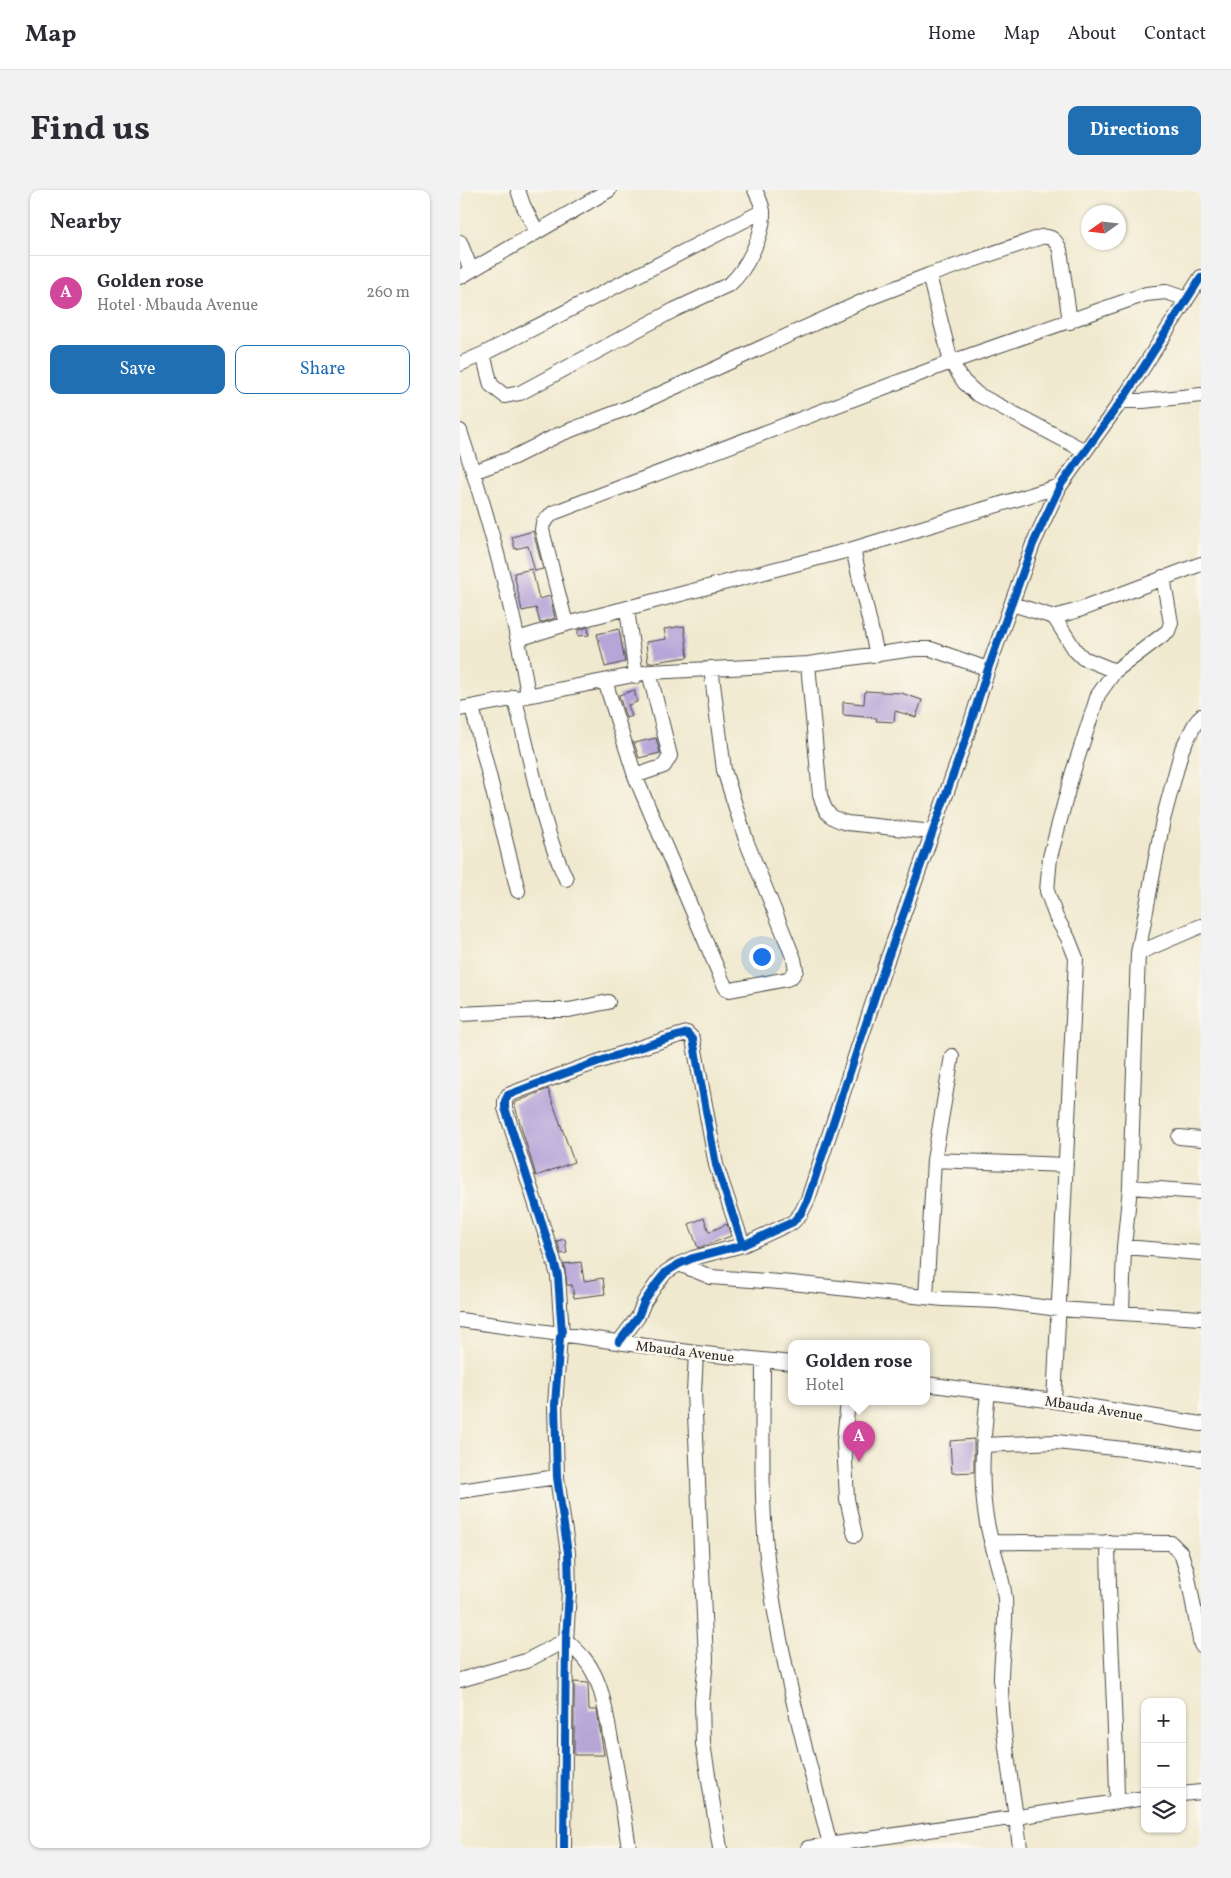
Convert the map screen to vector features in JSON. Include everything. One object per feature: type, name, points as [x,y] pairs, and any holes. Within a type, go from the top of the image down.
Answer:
[{"type":"street","points":[[518,190],[537,232]]},
{"type":"street","points":[[483,354],[491,385],[505,396],[520,393],[674,310],[730,284],[750,257],[762,226],[763,211],[755,190]]},
{"type":"street","points":[[460,242],[465,274],[605,191]]},
{"type":"street","points":[[460,364],[763,211]]},
{"type":"street","points":[[473,472],[512,458],[558,435],[638,404],[872,297],[929,275],[1041,237],[1048,236],[1057,242],[1060,250],[1070,322]]},
{"type":"street","points":[[929,275],[951,362],[964,382],[977,394],[1085,451]]},
{"type":"street","points":[[619,1342],[638,1317],[644,1302],[666,1272],[692,1258],[744,1245],[793,1222],[801,1213],[808,1199],[885,966],[1033,544],[1060,486],[1120,401],[1201,277]]},
{"type":"street","points":[[566,624],[542,530],[543,522],[552,513],[951,362],[1152,293],[1166,292],[1187,299]]},
{"type":"street","points":[[1120,401],[1201,396]]},
{"type":"street","points":[[460,431],[473,472],[518,639],[521,696],[547,828],[554,853],[566,879]]},
{"type":"street","points":[[518,639],[566,624],[853,549],[1060,486]]},
{"type":"street","points":[[853,549],[877,655]]},
{"type":"street","points":[[1012,604],[1054,617],[1079,610],[1201,564]]},
{"type":"street","points":[[1054,1401],[1076,958],[1068,938],[1056,917],[1047,891],[1050,857],[1072,775],[1098,695],[1115,672],[1168,631],[1171,623],[1163,578]]},
{"type":"street","points":[[627,609],[643,674],[659,717],[670,756],[664,766],[635,776]]},
{"type":"street","points":[[1054,617],[1075,650],[1083,658],[1115,672]]},
{"type":"street","points":[[518,891],[463,708],[643,674],[711,668],[808,664],[898,651],[931,649],[988,669]]},
{"type":"street","points":[[808,664],[820,795],[823,806],[828,814],[835,820],[847,823],[933,832]]},
{"type":"street","points":[[605,681],[635,776],[726,988],[730,990],[787,979],[796,970],[794,959],[747,844],[724,770],[711,668]]},
{"type":"street","points":[[1122,1313],[1124,1247],[1130,1187],[1138,953],[1168,802],[1182,749],[1201,716]]},
{"type":"street","points":[[1138,953],[1201,926]]},
{"type":"street","points":[[460,1014],[569,1010],[608,1002]]},
{"type":"street","points":[[564,1848],[566,1640],[569,1592],[568,1554],[557,1477],[555,1404],[560,1336],[562,1334],[558,1276],[504,1101],[508,1095],[564,1073],[650,1044],[689,1034],[692,1039],[716,1165],[744,1245]]},
{"type":"street","points":[[926,1297],[934,1160],[952,1056]]},
{"type":"street","points":[[1179,1137],[1201,1139]]},
{"type":"street","points":[[934,1160],[1066,1165]]},
{"type":"street","points":[[1130,1187],[1201,1192]]},
{"type":"street","points":[[1124,1247],[1201,1253]]},
{"type":"street","points":[[679,1264],[711,1277],[792,1283],[926,1297],[997,1301],[1058,1309],[1201,1318]]},
{"type":"street","name":"Mbauda Avenue","points":[[460,1320],[696,1353],[788,1363]]},
{"type":"street","points":[[696,1353],[694,1392],[706,1660],[702,1701],[703,1744],[720,1848]]},
{"type":"street","points":[[763,1360],[763,1464],[766,1547],[771,1588],[798,1721],[830,1844]]},
{"type":"street","name":"Mbauda Avenue","points":[[930,1385],[1054,1401],[1201,1424]]},
{"type":"street","points":[[988,1392],[983,1446],[984,1505],[1006,1610],[1001,1686],[1004,1726],[1020,1848]]},
{"type":"street","points":[[848,1405],[844,1442],[847,1499],[855,1535]]},
{"type":"street","points":[[983,1446],[1056,1442],[1201,1459]]},
{"type":"street","points":[[460,1491],[557,1477]]},
{"type":"street","points":[[992,1542],[1171,1543],[1181,1553],[1187,1572],[1201,1645]]},
{"type":"street","points":[[1108,1542],[1118,1802]]},
{"type":"street","points":[[460,1680],[526,1661],[566,1640]]},
{"type":"street","points":[[566,1640],[584,1658],[593,1671],[599,1685],[617,1768],[629,1848]]},
{"type":"street","points":[[1186,1794],[1201,1792]]},
{"type":"street","points":[[808,1848],[1141,1799]]},
{"type":"building","points":[[533,531],[543,569],[535,571],[528,546],[515,549],[512,537]]},
{"type":"building","points":[[532,569],[539,599],[550,596],[555,618],[540,623],[536,608],[522,611],[514,573]]},
{"type":"building","points":[[684,626],[688,657],[648,663],[646,642],[666,639],[664,629]]},
{"type":"building","points":[[588,627],[589,635],[578,636],[578,630]]},
{"type":"building","points":[[619,629],[625,662],[605,667],[597,634]]},
{"type":"building","points":[[634,690],[637,702],[628,705],[632,716],[626,718],[619,695]]},
{"type":"building","points":[[865,691],[901,693],[922,700],[916,717],[895,711],[894,722],[876,721],[877,718],[843,715],[843,702],[864,704]]},
{"type":"building","points":[[656,738],[660,753],[639,758],[634,743]]},
{"type":"building","points":[[548,1089],[574,1162],[536,1176],[514,1103]]},
{"type":"building","points":[[704,1218],[709,1232],[727,1224],[731,1236],[698,1248],[689,1224]]},
{"type":"building","points":[[565,1239],[567,1253],[561,1254],[557,1241]]},
{"type":"building","points":[[581,1262],[584,1281],[603,1278],[605,1294],[574,1298],[572,1285],[567,1285],[564,1264]]},
{"type":"building","points":[[974,1439],[974,1472],[952,1473],[950,1441]]},
{"type":"building","points":[[574,1682],[588,1683],[589,1710],[597,1710],[604,1755],[574,1755]]},
{"type":"cycle path","points":[[619,1342],[638,1317],[644,1302],[666,1272],[693,1258],[743,1245],[793,1222],[801,1213],[808,1199],[885,966],[1033,544],[1060,486],[1127,393],[1201,277]]},
{"type":"cycle path","points":[[564,1848],[566,1640],[569,1592],[568,1553],[557,1477],[555,1405],[560,1337],[562,1334],[558,1276],[505,1108],[505,1101],[508,1095],[597,1062],[687,1033],[693,1039],[716,1165],[743,1245]]},
{"type":"place","name":"Golden rose","points":[[859,1462]]}]
